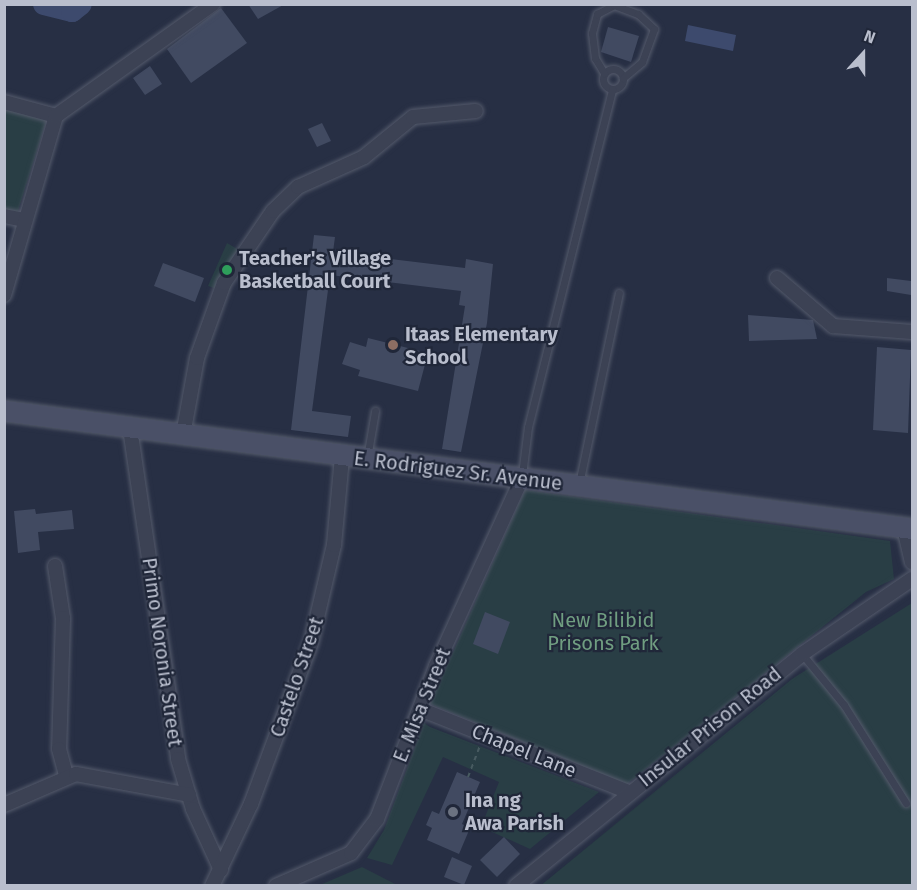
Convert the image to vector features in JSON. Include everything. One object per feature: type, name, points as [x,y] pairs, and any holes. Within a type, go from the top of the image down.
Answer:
[{"type":"street","points":[[4,295],[56,116],[213,4]]},
{"type":"street","points":[[4,102],[56,116]]},
{"type":"street","points":[[183,435],[197,358],[224,283],[273,211],[298,187],[364,157],[413,117],[476,111]]},
{"type":"street","points":[[4,216],[24,220]]},
{"type":"street","points":[[777,278],[833,326],[912,332]]},
{"type":"street","name":"E. Rodriguez Sr. Avenue","points":[[4,411],[342,457],[522,478],[908,529]]},
{"type":"street","name":"Primo Noronia Street","points":[[130,428],[166,686],[189,795],[221,870]]},
{"type":"street","name":"Castelo Street","points":[[212,885],[251,804],[323,603],[342,457]]},
{"type":"street","name":"E. Misa Street","points":[[276,885],[351,853],[377,819],[420,709],[522,478]]},
{"type":"street","points":[[908,529],[912,562]]},
{"type":"street","points":[[56,566],[63,618],[59,749],[66,776]]},
{"type":"street","name":"Insular Prison Road","points":[[516,885],[628,792],[802,654],[912,579]]},
{"type":"street","name":"Chapel Lane","points":[[420,709],[628,792]]},
{"type":"street","points":[[4,805],[66,776],[93,773],[189,795]]},
{"type":"lane","points":[[522,478],[528,427],[612,89],[595,58],[592,33],[597,14],[614,5],[638,14],[654,29],[642,62],[624,78],[621,86],[612,89]]},
{"type":"lane","points":[[604,73],[611,69],[624,78]]},
{"type":"lane","points":[[579,486],[619,293]]},
{"type":"lane","points":[[367,460],[375,411]]},
{"type":"lane","points":[[802,654],[844,705],[906,803]]},
{"type":"path","points":[[468,777],[485,735]]},
{"type":"green space","points":[[5,108],[47,119],[17,214],[5,211]]},
{"type":"green space","name":"Teacher's Village Basketball Court","points":[[227,243],[246,254],[228,293],[208,286]]},
{"type":"green space","name":"New Bilibid Prisons Park","points":[[525,490],[890,541],[894,579],[866,592],[627,784],[430,704]]},
{"type":"green space","points":[[912,603],[912,885],[540,886],[792,679]]},
{"type":"green space","points":[[424,723],[599,792],[530,849],[481,827],[499,782],[443,757],[392,865],[367,858],[384,830]]},
{"type":"green space","points":[[362,867],[397,885],[320,885]]},
{"type":"water","points":[[688,25],[736,35],[733,51],[685,41]]},
{"type":"building","points":[[248,4],[285,4],[258,19]]},
{"type":"building","points":[[221,8],[247,43],[191,83],[167,49]]},
{"type":"building","points":[[608,27],[639,36],[631,62],[601,52]]},
{"type":"building","points":[[150,66],[162,84],[145,95],[133,78]]},
{"type":"building","points":[[322,123],[331,141],[317,147],[308,129]]},
{"type":"building","points":[[314,235],[335,237],[333,252],[465,268],[466,259],[493,264],[487,323],[461,452],[442,449],[465,306],[459,305],[461,291],[330,275],[312,411],[351,416],[348,437],[291,430]]},
{"type":"building","points":[[163,263],[204,278],[195,302],[154,286]]},
{"type":"building","points":[[887,278],[911,281],[911,295],[887,291]]},
{"type":"building","points":[[748,315],[813,320],[817,339],[749,341]]},
{"type":"building","points":[[368,338],[428,353],[418,391],[358,376],[360,370],[342,364],[350,342],[366,347]]},
{"type":"building","points":[[877,347],[911,350],[908,433],[873,430]]},
{"type":"building","points":[[35,509],[36,514],[72,510],[74,529],[38,532],[40,550],[18,553],[14,511]]},
{"type":"building","points":[[485,612],[510,622],[498,654],[473,644]]},
{"type":"building","name":"Ina ng Awa Parish","points":[[457,772],[480,782],[462,824],[470,828],[459,854],[427,840],[432,828],[426,825],[432,811],[439,814]]},
{"type":"building","points":[[504,837],[520,854],[497,877],[480,860]]},
{"type":"building","points":[[452,857],[472,866],[464,885],[444,877]]},
{"type":"waterway","points":[[44,4],[72,11],[81,4]]},
{"type":"place","name":"Teacher's Village Basketball Court","points":[[227,270]]},
{"type":"place","name":"Itaas Elementary School","points":[[393,345]]},
{"type":"place","name":"Ina ng Awa Parish","points":[[453,812]]}]
